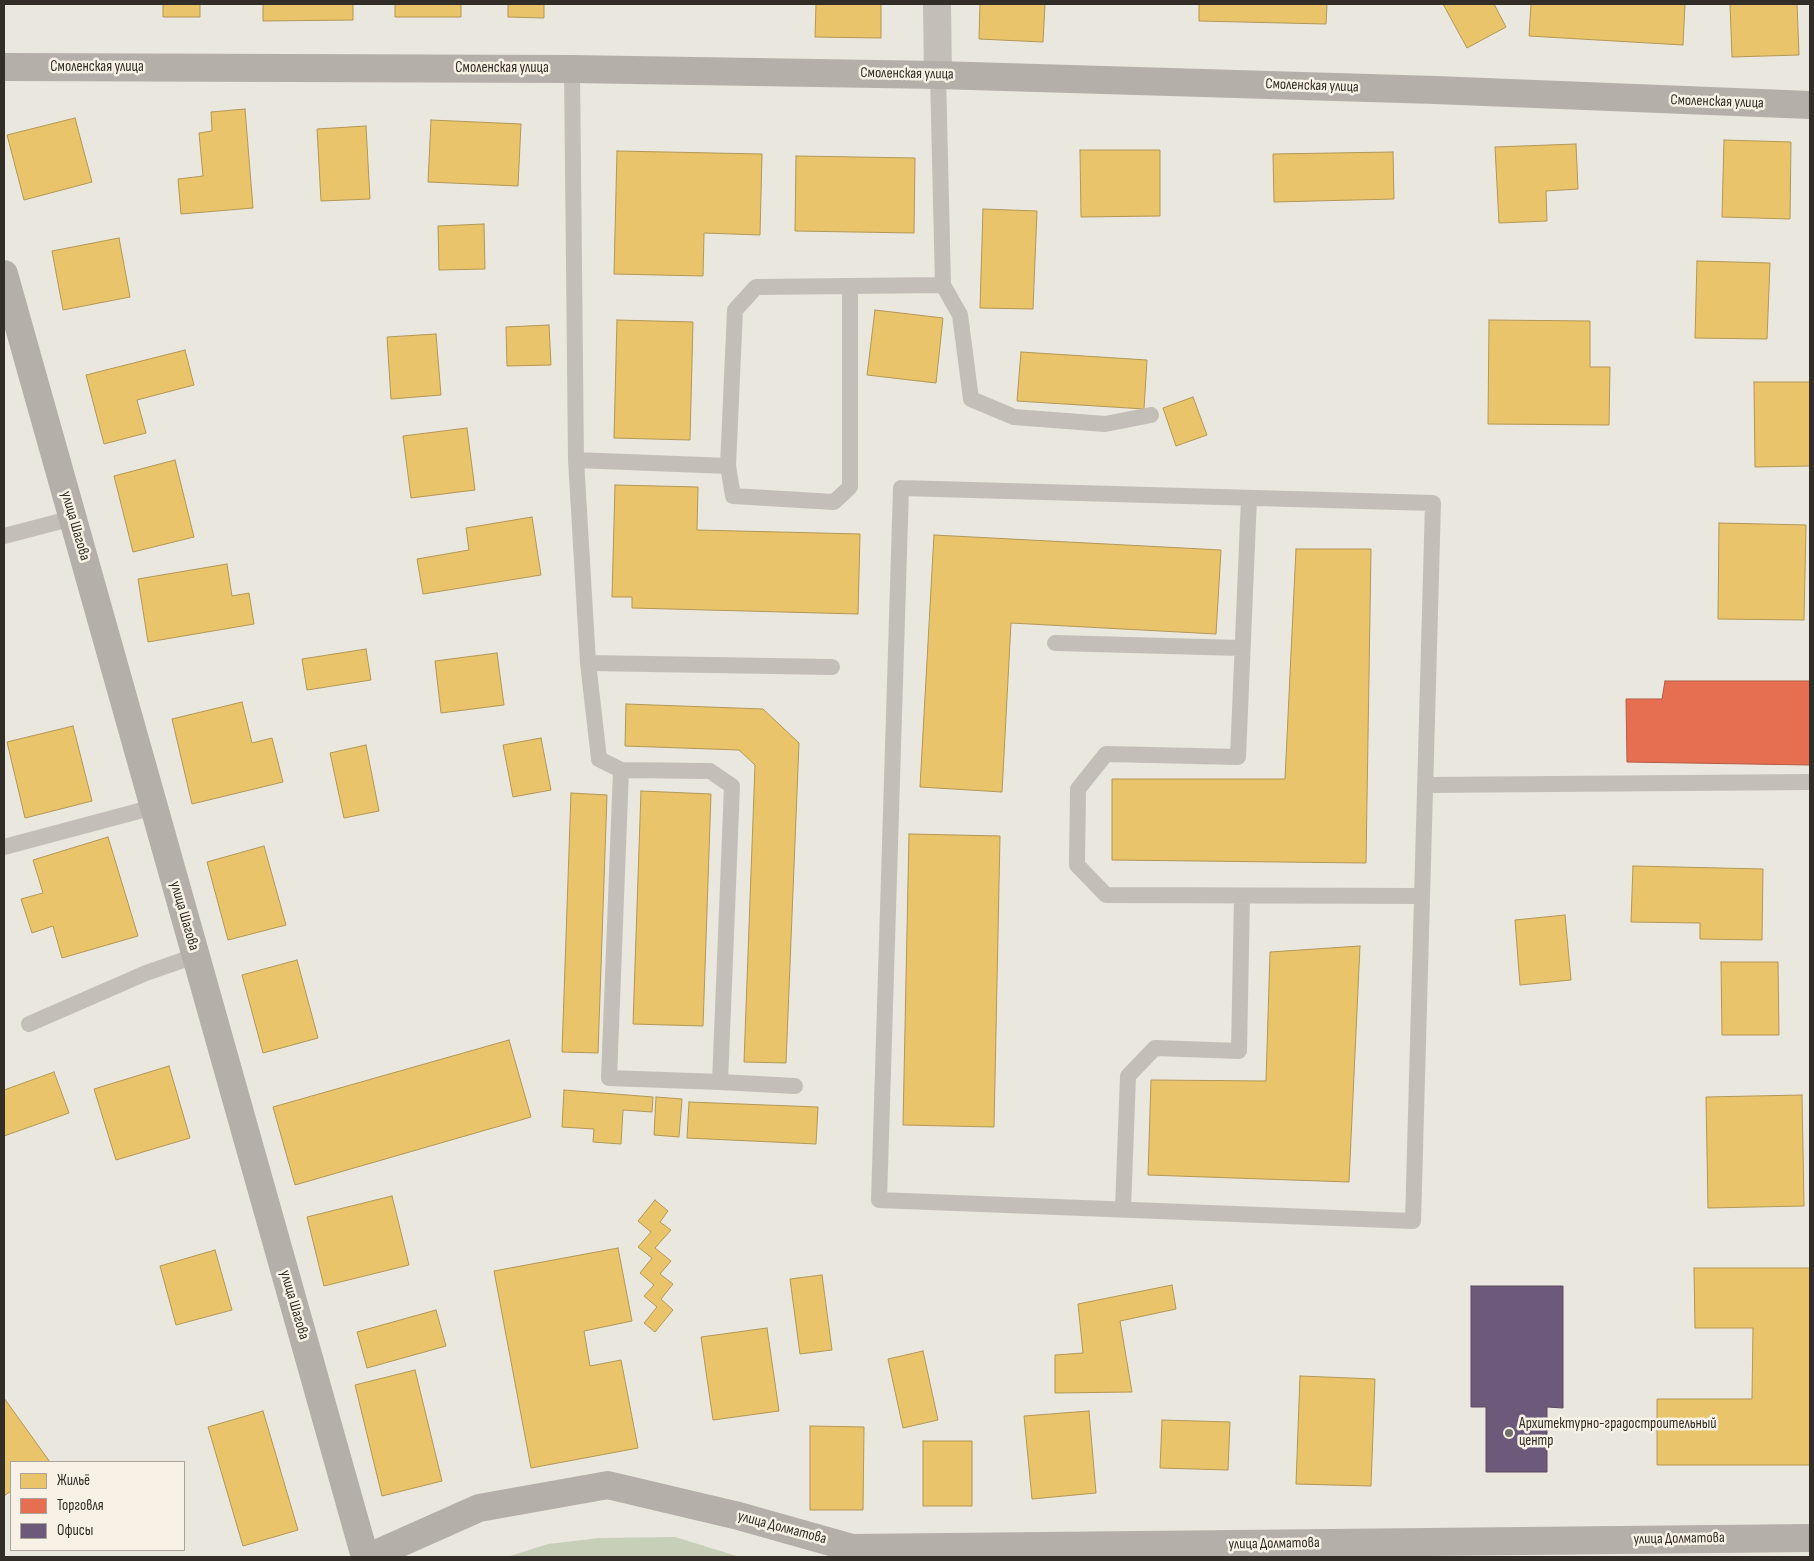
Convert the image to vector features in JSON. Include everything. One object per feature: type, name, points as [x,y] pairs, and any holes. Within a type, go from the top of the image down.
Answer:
[{"type":"main road","name":"Смоленская улица","points":[[4,67],[572,69],[938,74],[1810,105]]},
{"type":"main road","name":"улица Шагова","points":[[4,274],[365,1557]]},
{"type":"main road","name":"улица Долматова","points":[[369,1557],[479,1508],[608,1485],[688,1503],[797,1532],[846,1552],[852,1548],[1044,1552],[1810,1538]]},
{"type":"street","points":[[937,4],[938,74]]},
{"type":"lane","points":[[572,69],[576,460],[588,662],[599,758],[621,770],[710,770],[732,786],[720,1082]]},
{"type":"lane","points":[[938,74],[943,285],[960,315],[971,400],[1014,417],[1105,424],[1151,415]]},
{"type":"lane","points":[[850,287],[850,487],[834,502],[733,496],[728,466],[735,310],[756,287],[943,285]]},
{"type":"lane","points":[[576,460],[728,466]]},
{"type":"lane","points":[[901,488],[1433,503],[1425,785],[1413,1221],[879,1200],[901,488]]},
{"type":"lane","points":[[1249,498],[1238,757],[1106,754],[1078,789],[1077,865],[1106,895],[1422,896]]},
{"type":"lane","points":[[4,536],[72,518]]},
{"type":"lane","points":[[1055,643],[1242,648]]},
{"type":"lane","points":[[588,662],[832,667]]},
{"type":"lane","points":[[621,770],[609,1078],[795,1086]]},
{"type":"lane","points":[[1425,785],[1810,782]]},
{"type":"lane","points":[[4,847],[154,808]]},
{"type":"lane","points":[[1123,1210],[1128,1076],[1155,1048],[1239,1051],[1242,896]]},
{"type":"lane","points":[[30,1024],[146,973],[196,956]]},
{"type":"green space","points":[[675,1537],[740,1557],[507,1557],[548,1544],[599,1538]]},
{"type":"building: Жильё","points":[[163,4],[200,4],[200,17],[163,17]]},
{"type":"building: Жильё","points":[[263,4],[353,4],[353,20],[263,21]]},
{"type":"building: Жильё","points":[[395,4],[461,4],[461,17],[395,17]]},
{"type":"building: Жильё","points":[[508,4],[544,4],[544,18],[508,17]]},
{"type":"building: Жильё","points":[[816,4],[881,4],[881,38],[815,37]]},
{"type":"building: Жильё","points":[[980,4],[1045,4],[1043,42],[979,39]]},
{"type":"building: Жильё","points":[[1199,4],[1327,4],[1326,24],[1199,21]]},
{"type":"building: Жильё","points":[[1443,4],[1494,4],[1506,27],[1467,48]]},
{"type":"building: Жильё","points":[[1531,4],[1685,4],[1683,45],[1529,36]]},
{"type":"building: Жильё","points":[[1730,4],[1797,4],[1799,55],[1732,57]]},
{"type":"building: Жильё","points":[[245,109],[253,208],[181,214],[178,179],[203,176],[199,133],[212,131],[211,112]]},
{"type":"building: Жильё","points":[[75,118],[92,182],[24,200],[7,135]]},
{"type":"building: Жильё","points":[[431,120],[521,124],[518,186],[428,182]]},
{"type":"building: Жильё","points":[[366,126],[370,199],[321,201],[317,129]]},
{"type":"building: Жильё","points":[[1724,140],[1791,142],[1790,219],[1722,217]]},
{"type":"building: Жильё","points":[[1576,144],[1578,189],[1546,191],[1547,221],[1499,223],[1495,147]]},
{"type":"building: Жильё","points":[[1080,150],[1160,150],[1160,216],[1081,217]]},
{"type":"building: Жильё","points":[[617,151],[762,154],[760,235],[704,233],[703,276],[614,274]]},
{"type":"building: Жильё","points":[[1393,152],[1394,199],[1274,202],[1273,154]]},
{"type":"building: Жильё","points":[[796,156],[915,158],[914,233],[795,231]]},
{"type":"building: Жильё","points":[[983,209],[1037,211],[1033,309],[980,308]]},
{"type":"building: Жильё","points":[[484,224],[485,269],[439,270],[438,226]]},
{"type":"building: Жильё","points":[[119,238],[130,297],[63,310],[52,251]]},
{"type":"building: Жильё","points":[[1697,261],[1770,263],[1767,339],[1695,338]]},
{"type":"building: Жильё","points":[[875,310],[943,318],[936,383],[867,375]]},
{"type":"building: Жильё","points":[[617,320],[693,322],[690,440],[614,438]]},
{"type":"building: Жильё","points":[[1489,320],[1590,321],[1590,367],[1610,367],[1609,425],[1488,424]]},
{"type":"building: Жильё","points":[[549,325],[551,365],[507,366],[506,327]]},
{"type":"building: Жильё","points":[[436,334],[441,395],[391,399],[387,337]]},
{"type":"building: Жильё","points":[[185,350],[194,385],[137,400],[146,433],[104,444],[86,375]]},
{"type":"building: Жильё","points":[[1021,352],[1147,360],[1144,409],[1017,401]]},
{"type":"building: Жильё","points":[[1754,382],[1810,382],[1810,466],[1755,467]]},
{"type":"building: Жильё","points":[[1193,397],[1207,435],[1176,446],[1163,408]]},
{"type":"building: Жильё","points":[[467,428],[475,490],[411,498],[403,436]]},
{"type":"building: Жильё","points":[[175,460],[194,537],[133,552],[114,476]]},
{"type":"building: Жильё","points":[[615,485],[698,487],[697,530],[860,534],[858,614],[632,608],[632,597],[612,597]]},
{"type":"building: Жильё","points":[[532,517],[541,575],[423,594],[417,559],[469,550],[466,528]]},
{"type":"building: Жильё","points":[[1719,523],[1806,525],[1804,620],[1718,619]]},
{"type":"building: Жильё","points":[[934,535],[1221,550],[1216,634],[1011,623],[1002,792],[920,787]]},
{"type":"building: Жильё","points":[[1296,549],[1371,549],[1366,863],[1112,860],[1112,779],[1285,779]]},
{"type":"building: Жильё","points":[[227,564],[232,596],[249,593],[254,624],[148,642],[138,579]]},
{"type":"building: Жильё","points":[[366,649],[371,680],[307,690],[302,659]]},
{"type":"building: Жильё","points":[[497,653],[504,705],[441,713],[435,661]]},
{"type":"building: Жильё","points":[[242,702],[252,743],[272,738],[283,782],[192,804],[172,719]]},
{"type":"building: Жильё","points":[[626,704],[763,709],[799,743],[786,1063],[744,1062],[755,765],[739,750],[625,746]]},
{"type":"building: Жильё","points":[[73,726],[92,801],[25,818],[7,742]]},
{"type":"building: Жильё","points":[[541,738],[551,790],[513,797],[503,745]]},
{"type":"building: Жильё","points":[[366,745],[379,811],[344,818],[330,753]]},
{"type":"building: Жильё","points":[[641,791],[711,794],[703,1026],[633,1024]]},
{"type":"building: Жильё","points":[[571,793],[607,795],[598,1053],[562,1052]]},
{"type":"building: Жильё","points":[[909,834],[1000,836],[994,1127],[903,1125]]},
{"type":"building: Жильё","points":[[108,837],[138,936],[62,958],[53,926],[32,933],[21,899],[43,893],[33,860]]},
{"type":"building: Жильё","points":[[264,846],[286,925],[228,940],[207,862]]},
{"type":"building: Жильё","points":[[1633,866],[1763,869],[1762,940],[1700,939],[1700,923],[1631,922]]},
{"type":"building: Жильё","points":[[1565,915],[1571,980],[1520,985],[1515,920]]},
{"type":"building: Жильё","points":[[1360,946],[1349,1182],[1148,1175],[1151,1080],[1266,1081],[1270,952]]},
{"type":"building: Жильё","points":[[297,960],[318,1038],[263,1053],[242,975]]},
{"type":"building: Жильё","points":[[1721,962],[1778,962],[1779,1035],[1722,1035]]},
{"type":"building: Жильё","points":[[509,1040],[531,1117],[295,1185],[273,1107]]},
{"type":"building: Жильё","points":[[169,1066],[190,1138],[116,1160],[94,1089]]},
{"type":"building: Жильё","points":[[54,1072],[69,1113],[4,1136],[4,1090]]},
{"type":"building: Жильё","points":[[564,1090],[653,1097],[652,1112],[623,1110],[621,1144],[593,1142],[594,1129],[562,1127]]},
{"type":"building: Жильё","points":[[1802,1095],[1804,1206],[1708,1208],[1706,1097]]},
{"type":"building: Жильё","points":[[656,1097],[682,1099],[679,1137],[654,1135]]},
{"type":"building: Жильё","points":[[689,1102],[818,1107],[816,1144],[687,1138]]},
{"type":"building: Жильё","points":[[392,1196],[409,1265],[324,1286],[307,1217]]},
{"type":"building: Жильё","points":[[655,1200],[668,1211],[660,1222],[671,1230],[655,1248],[671,1261],[660,1274],[673,1284],[661,1299],[673,1310],[655,1332],[644,1323],[657,1307],[644,1296],[654,1285],[640,1273],[652,1258],[638,1247],[651,1232],[638,1221]]},
{"type":"building: Жильё","points":[[618,1248],[632,1321],[584,1331],[590,1366],[621,1360],[638,1448],[531,1468],[494,1271]]},
{"type":"building: Жильё","points":[[215,1250],[232,1310],[176,1325],[160,1266]]},
{"type":"building: Жильё","points":[[1694,1268],[1810,1268],[1810,1465],[1657,1465],[1657,1399],[1752,1399],[1753,1328],[1695,1328]]},
{"type":"building: Жильё","points":[[822,1275],[832,1350],[800,1354],[790,1279]]},
{"type":"building: Жильё","points":[[1172,1285],[1176,1309],[1120,1321],[1132,1392],[1055,1393],[1055,1355],[1083,1353],[1078,1304]]},
{"type":"building: Жильё","points":[[436,1310],[446,1346],[367,1368],[357,1332]]},
{"type":"building: Жильё","points":[[767,1328],[779,1411],[713,1420],[701,1337]]},
{"type":"building: Жильё","points":[[923,1351],[938,1420],[903,1428],[888,1359]]},
{"type":"building: Жильё","points":[[415,1370],[442,1481],[382,1496],[355,1385]]},
{"type":"building: Жильё","points":[[1300,1376],[1375,1379],[1371,1486],[1296,1484]]},
{"type":"building: Жильё","points":[[4,1398],[49,1461],[10,1461],[10,1492],[4,1496]]},
{"type":"building: Жильё","points":[[263,1411],[298,1530],[243,1546],[208,1427]]},
{"type":"building: Жильё","points":[[1089,1411],[1096,1493],[1032,1499],[1024,1416]]},
{"type":"building: Жильё","points":[[1162,1420],[1230,1422],[1228,1470],[1160,1468]]},
{"type":"building: Жильё","points":[[810,1426],[864,1427],[863,1510],[810,1510]]},
{"type":"building: Жильё","points":[[923,1441],[972,1441],[972,1506],[923,1506]]},
{"type":"building: Торговля","points":[[1665,681],[1810,681],[1810,765],[1627,762],[1626,699],[1662,699]]},
{"type":"building: Офисы","points":[[1471,1286],[1563,1286],[1563,1408],[1547,1407],[1547,1472],[1486,1472],[1486,1407],[1471,1407]]},
{"type":"place","name":"Архитектурно-градостроительный центр","points":[[1509,1433]]}]
